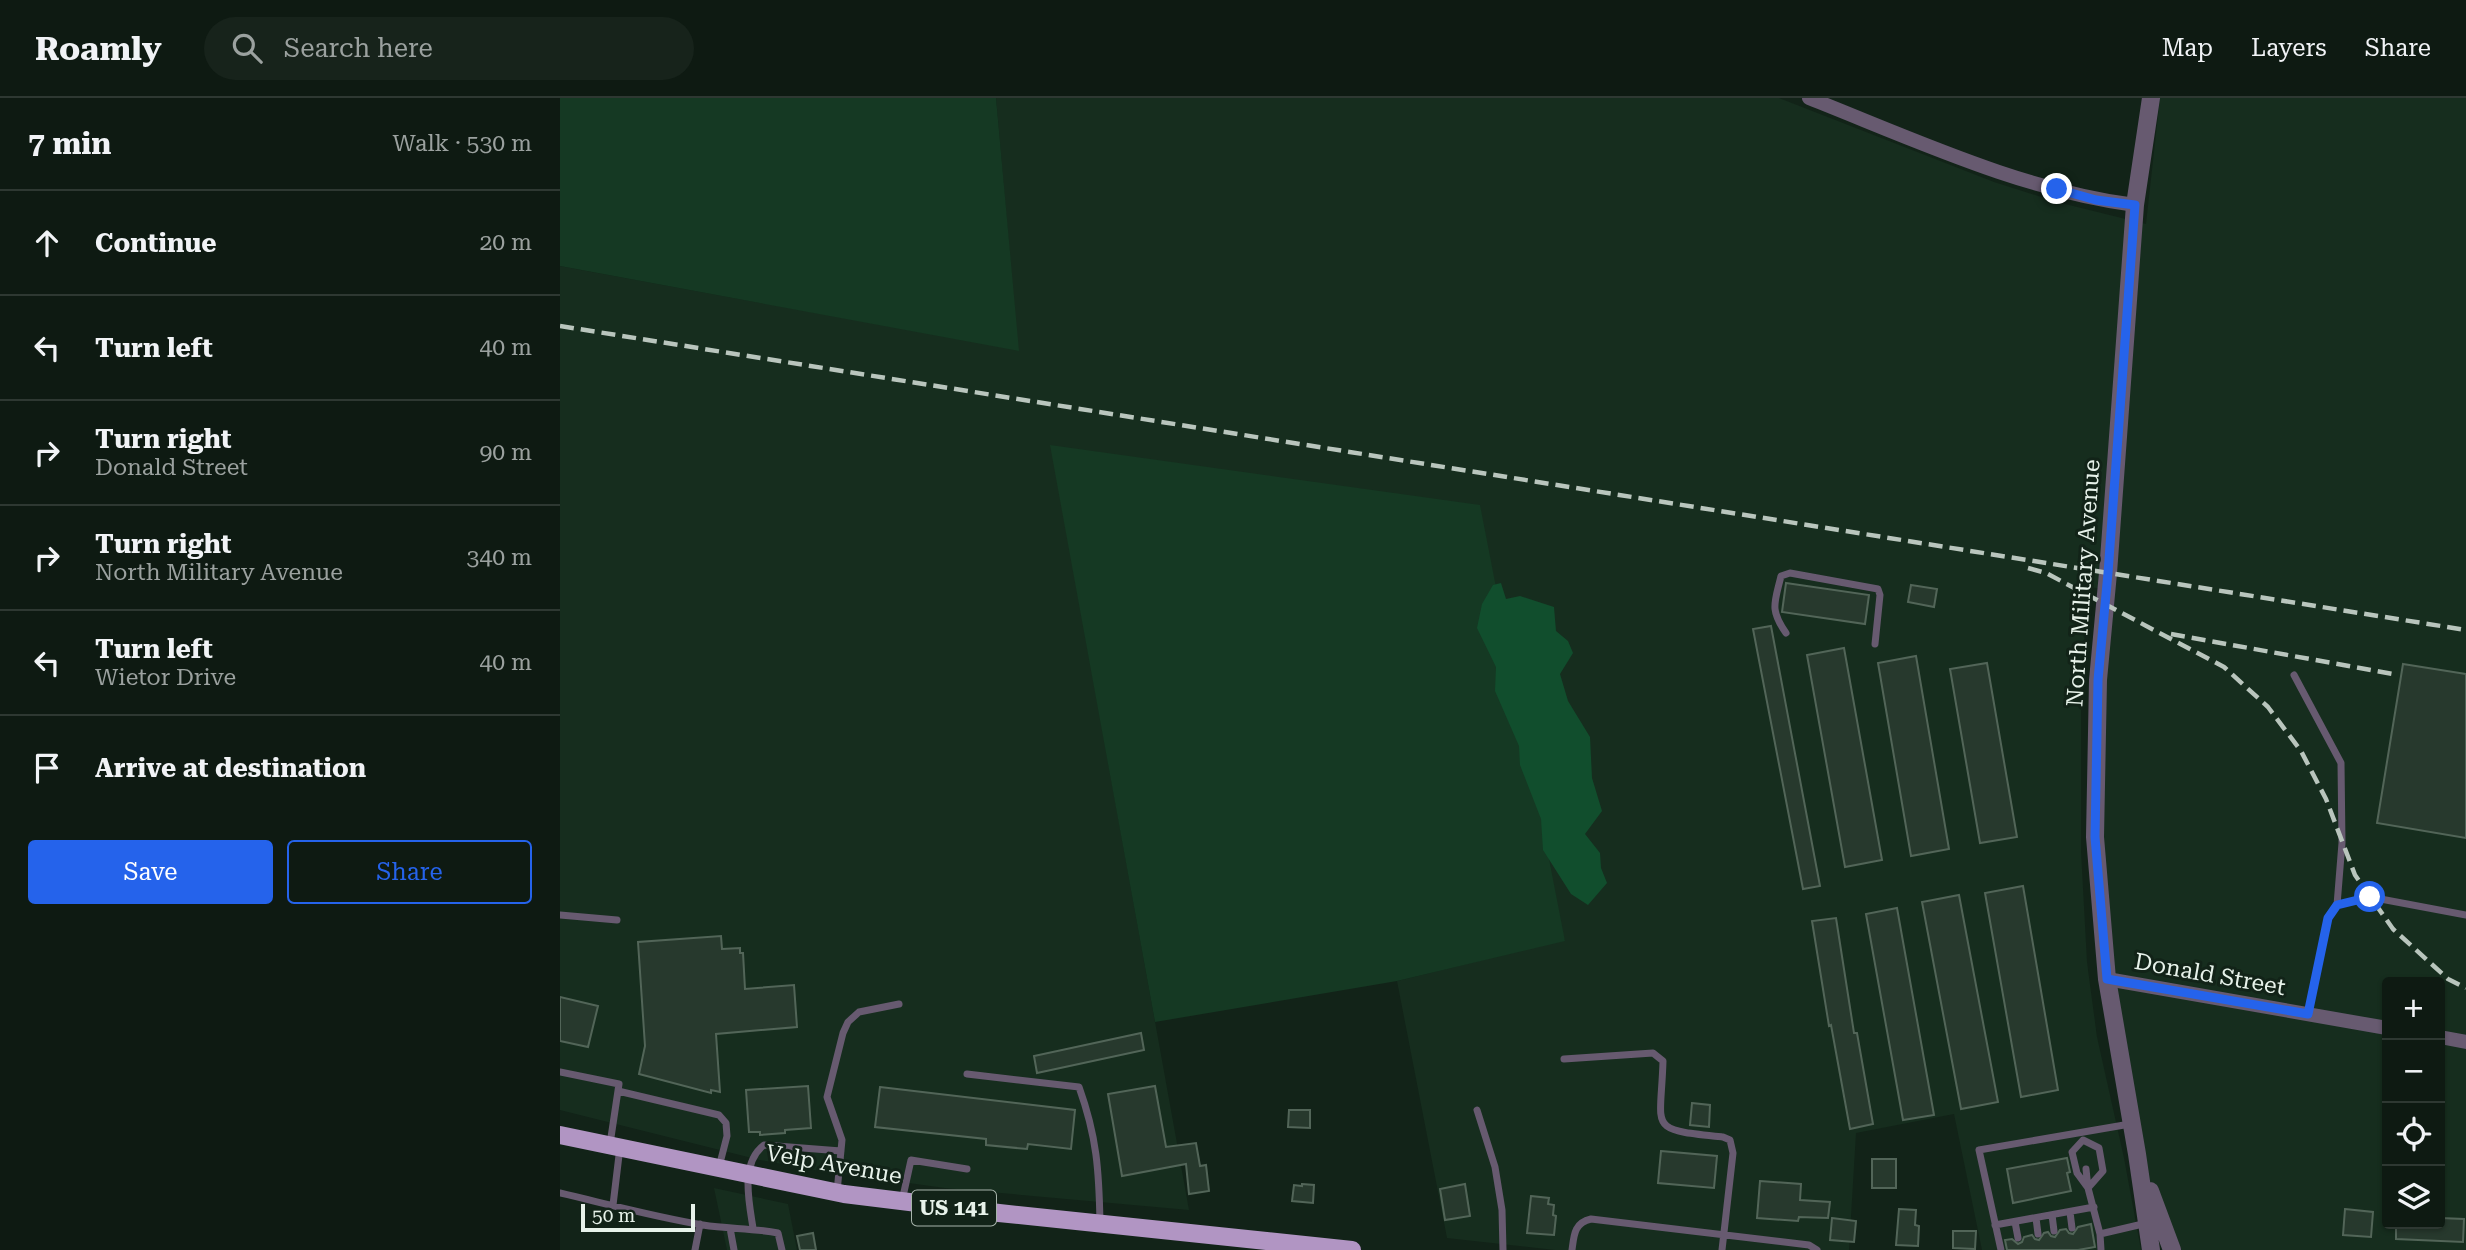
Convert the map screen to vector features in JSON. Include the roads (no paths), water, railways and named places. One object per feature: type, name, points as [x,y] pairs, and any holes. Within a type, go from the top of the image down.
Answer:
[{"type":"main road","name":"Velp Avenue","points":[[560,1135],[837,1193],[1211,1239],[1352,1250]]},
{"type":"street","points":[[1809,98],[2015,176],[2086,197],[2135,205]]},
{"type":"street","name":"North Military Avenue","points":[[2151,98],[2135,205],[2098,680],[2095,837],[2107,979],[2151,1250]]},
{"type":"street","name":"Donald Street","points":[[2107,979],[2382,1027]]},
{"type":"street","points":[[2445,1038],[2466,1042]]},
{"type":"street","name":"North Military Avenue","points":[[2137,1154],[2172,1250]]},
{"type":"lane","points":[[1786,633],[1776,619],[1773,609],[1781,576],[1790,573],[1878,589],[1880,595],[1875,644]]},
{"type":"lane","points":[[2294,675],[2340,763],[2342,842],[2337,905],[2328,918],[2308,1014]]},
{"type":"lane","points":[[2337,905],[2370,897],[2466,915]]},
{"type":"lane","points":[[560,915],[617,920]]},
{"type":"lane","points":[[837,1193],[842,1140],[827,1097],[843,1033],[848,1022],[859,1012],[899,1004]]},
{"type":"lane","points":[[1564,1059],[1644,1053],[1660,1056],[1659,1109],[1665,1126],[1676,1132],[1723,1137],[1732,1144],[1721,1250]]},
{"type":"lane","points":[[560,1072],[619,1084],[613,1205]]},
{"type":"lane","points":[[967,1074],[1079,1087],[1089,1114],[1098,1161],[1100,1224]]},
{"type":"lane","points":[[618,1091],[719,1115],[726,1123],[727,1136],[719,1168]]},
{"type":"lane","points":[[1477,1110],[1495,1167],[1502,1210],[1503,1250]]},
{"type":"lane","points":[[2001,1250],[1979,1150],[2082,1136],[2131,1124]]},
{"type":"lane","points":[[2082,1136],[2084,1151]]},
{"type":"lane","points":[[2082,1136],[2099,1148],[2103,1171],[2088,1188]]},
{"type":"lane","points":[[2082,1136],[2072,1152],[2077,1172],[2088,1188]]},
{"type":"lane","points":[[753,1228],[748,1174],[757,1150],[764,1145],[841,1151]]},
{"type":"lane","points":[[902,1201],[911,1160],[967,1168]]},
{"type":"lane","points":[[2086,1169],[2101,1250]]},
{"type":"lane","points":[[560,1193],[700,1224],[753,1228],[778,1233],[782,1250]]},
{"type":"lane","points":[[1995,1225],[2094,1207]]},
{"type":"lane","points":[[2070,1212],[2072,1228]]},
{"type":"lane","points":[[2052,1215],[2054,1231]]},
{"type":"lane","points":[[2036,1218],[2038,1234]]},
{"type":"lane","points":[[1572,1250],[1575,1229],[1584,1220],[1591,1219],[1723,1234],[1782,1246],[1809,1245],[1816,1250]]},
{"type":"lane","points":[[2015,1222],[2018,1238]]},
{"type":"lane","points":[[2100,1234],[2147,1223]]},
{"type":"lane","points":[[695,1250],[700,1224]]},
{"type":"lane","points":[[730,1228],[734,1250]]},
{"type":"railway","points":[[560,326],[2466,630]]},
{"type":"railway","points":[[2028,568],[2046,573],[2224,667],[2268,707],[2301,751],[2326,799],[2355,875],[2393,929],[2448,979],[2466,988]]},
{"type":"railway","points":[[2171,634],[2393,674]]}]
